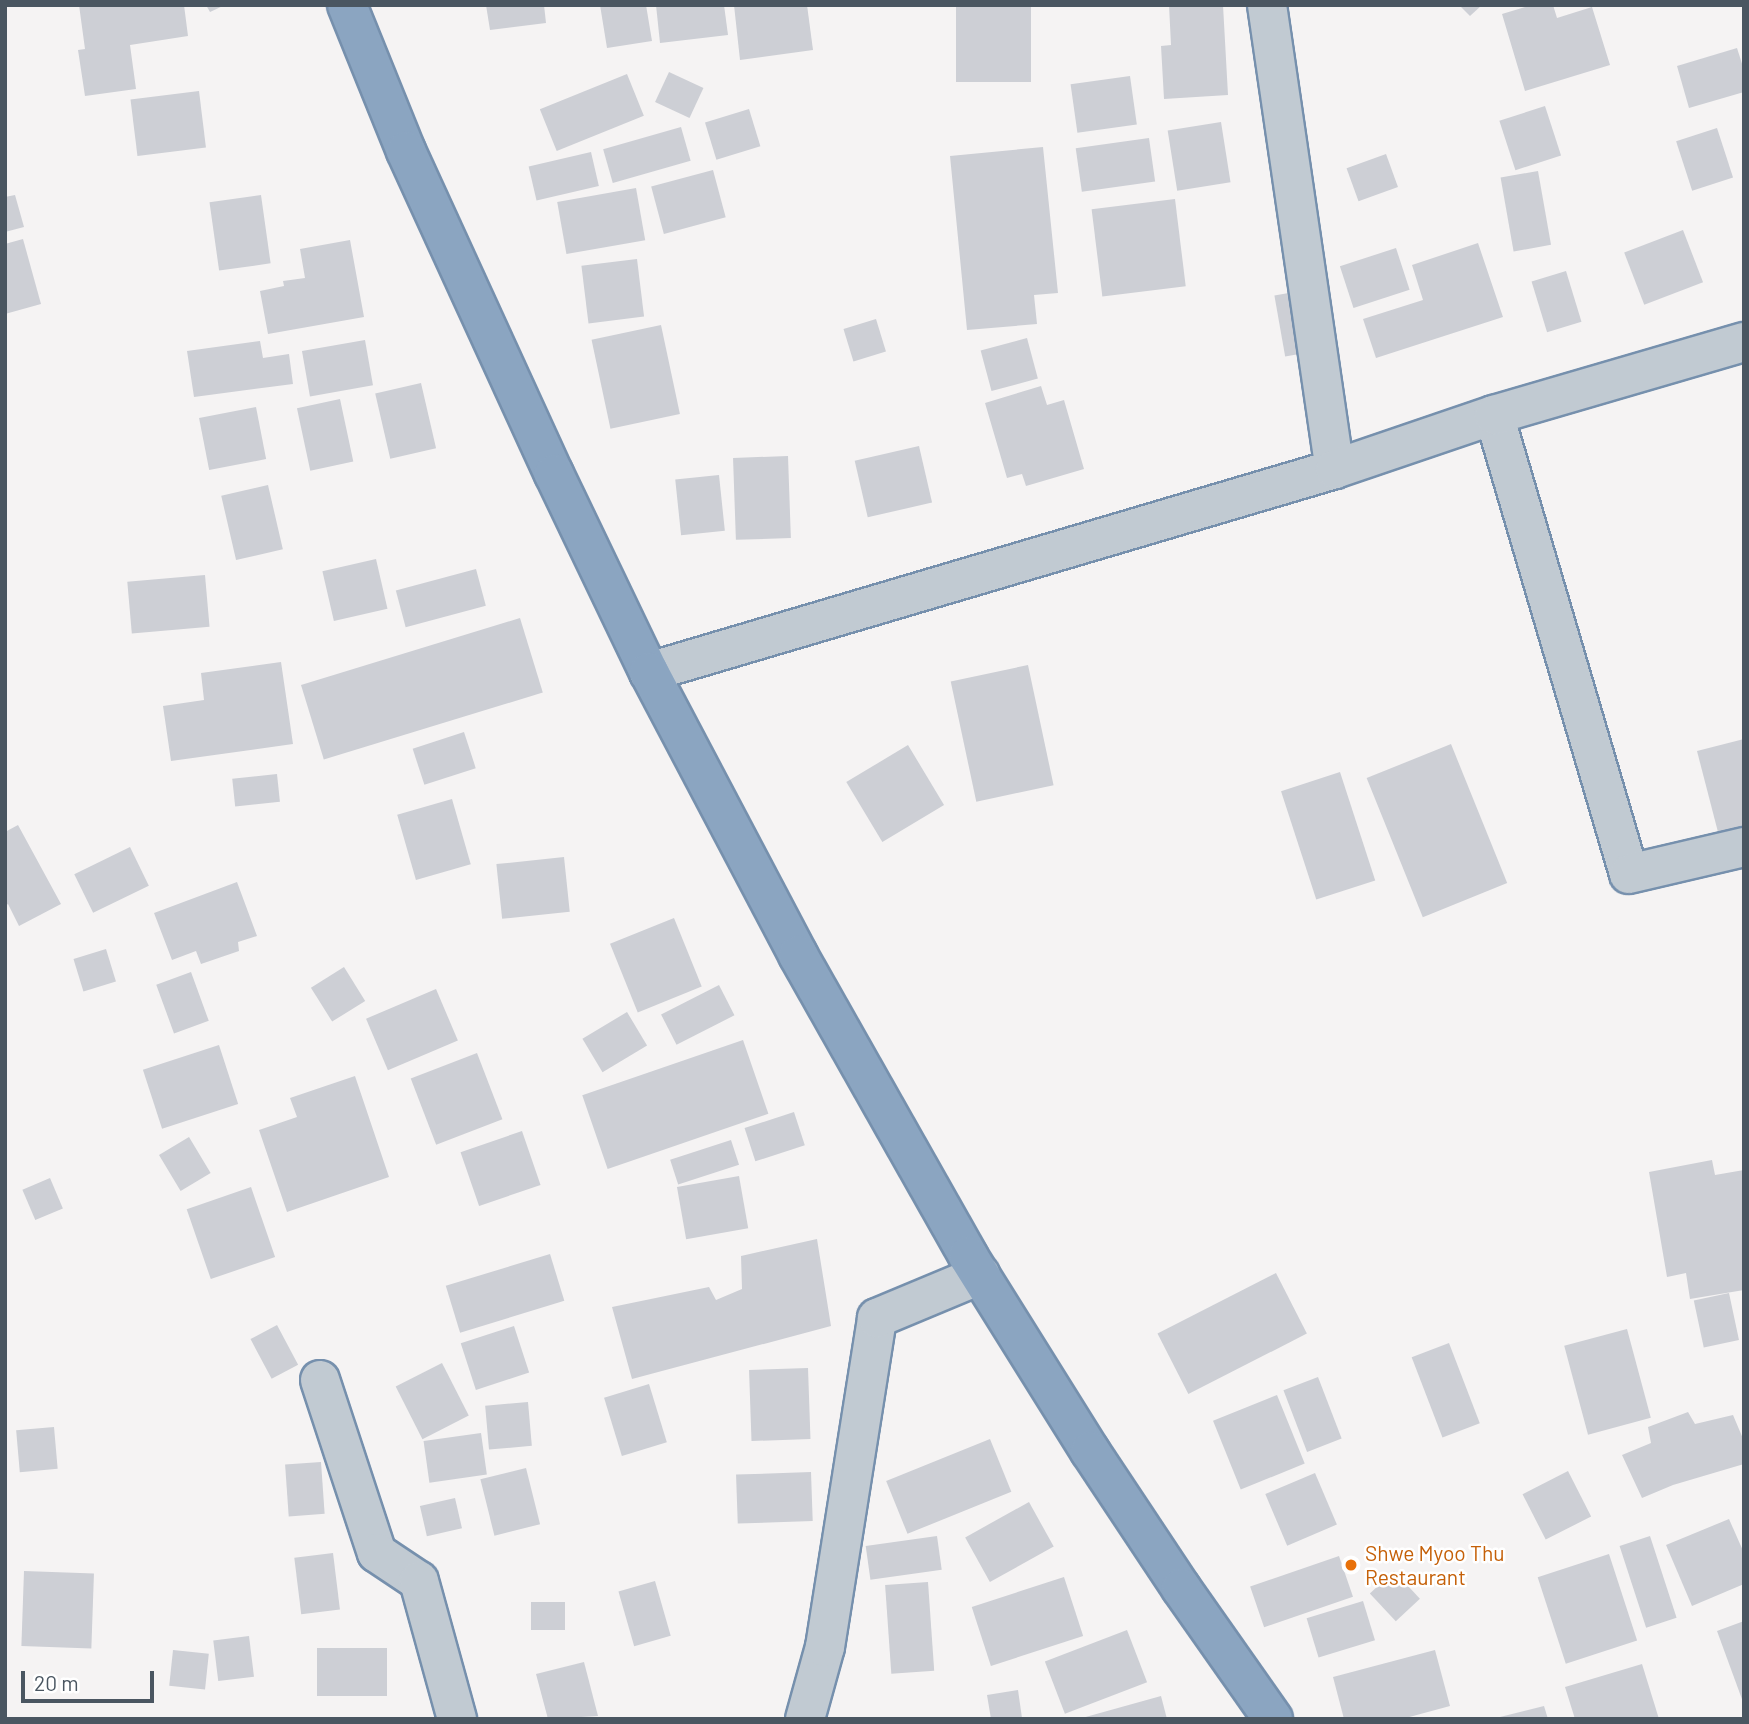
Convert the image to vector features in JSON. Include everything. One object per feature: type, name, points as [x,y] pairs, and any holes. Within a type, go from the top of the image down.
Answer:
[{"type":"highway","points":[[347,5],[406,151],[554,474],[649,672],[798,955],[980,1275],[1181,1588],[1273,1719]]},
{"type":"street","points":[[1267,5],[1335,469]]},
{"type":"street","points":[[649,672],[1335,469],[1494,415],[1744,342]]},
{"type":"street","points":[[1494,415],[1629,874],[1744,847]]},
{"type":"street","points":[[805,1719],[825,1647],[877,1318],[980,1275]]},
{"type":"street","points":[[320,1380],[377,1553],[419,1580],[457,1719]]},
{"type":"building","points":[[79,5],[184,5],[188,36],[130,45],[136,89],[85,96],[78,50],[85,49]]},
{"type":"building","points":[[206,5],[225,5],[210,12]]},
{"type":"building","points":[[486,5],[544,5],[546,23],[490,30]]},
{"type":"building","points":[[600,5],[646,5],[652,41],[607,48]]},
{"type":"building","points":[[656,5],[724,5],[728,35],[660,43]]},
{"type":"building","points":[[734,5],[807,5],[813,50],[740,60]]},
{"type":"building","points":[[956,5],[1031,5],[1031,82],[956,82]]},
{"type":"building","points":[[1169,5],[1223,5],[1228,95],[1164,99],[1161,46],[1171,45]]},
{"type":"building","points":[[1459,5],[1482,5],[1470,16]]},
{"type":"building","points":[[1532,5],[1553,5],[1557,18],[1592,7],[1610,65],[1525,91],[1502,14]]},
{"type":"building","points":[[1737,48],[1744,70],[1744,92],[1689,108],[1677,66]]},
{"type":"building","points":[[669,72],[703,88],[689,118],[655,102]]},
{"type":"building","points":[[627,74],[644,116],[557,151],[540,109]]},
{"type":"building","points":[[1130,76],[1137,125],[1077,133],[1071,84]]},
{"type":"building","points":[[199,91],[206,148],[137,156],[131,99]]},
{"type":"building","points":[[1545,106],[1561,155],[1515,170],[1499,121]]},
{"type":"building","points":[[749,109],[760,146],[716,160],[705,122]]},
{"type":"building","points":[[1221,122],[1231,182],[1177,191],[1168,130]]},
{"type":"building","points":[[681,127],[691,161],[613,183],[603,149]]},
{"type":"building","points":[[1717,128],[1733,177],[1692,191],[1676,141]]},
{"type":"building","points":[[1149,138],[1155,182],[1082,192],[1076,148]]},
{"type":"building","points":[[1043,147],[1058,293],[1034,295],[1037,324],[967,330],[950,156]]},
{"type":"building","points":[[591,152],[599,186],[537,200],[529,166]]},
{"type":"building","points":[[1386,154],[1398,187],[1359,201],[1347,168]]},
{"type":"building","points":[[713,170],[726,217],[664,234],[651,187]]},
{"type":"building","points":[[1538,171],[1551,245],[1514,251],[1501,178]]},
{"type":"building","points":[[636,188],[645,240],[566,254],[557,202]]},
{"type":"building","points":[[15,195],[24,227],[5,232],[5,197]]},
{"type":"building","points":[[261,195],[271,263],[219,271],[210,202]]},
{"type":"building","points":[[1175,199],[1186,286],[1102,297],[1092,209]]},
{"type":"building","points":[[1683,230],[1703,282],[1644,305],[1624,253]]},
{"type":"building","points":[[23,239],[41,304],[5,314],[5,244]]},
{"type":"building","points":[[350,240],[364,317],[268,334],[260,291],[284,286],[283,281],[305,278],[300,249]]},
{"type":"building","points":[[1478,243],[1503,317],[1376,358],[1363,319],[1423,300],[1412,265]]},
{"type":"building","points":[[1396,248],[1410,290],[1353,308],[1340,266]]},
{"type":"building","points":[[637,259],[644,317],[588,323],[581,266]]},
{"type":"building","points":[[1566,271],[1581,322],[1547,332],[1532,282]]},
{"type":"building","points":[[1300,291],[1311,352],[1285,357],[1274,296]]},
{"type":"building","points":[[876,319],[886,352],[853,361],[843,329]]},
{"type":"building","points":[[661,325],[680,414],[610,429],[592,340]]},
{"type":"building","points":[[1027,338],[1038,379],[992,391],[981,350]]},
{"type":"building","points":[[365,340],[373,385],[310,396],[302,351]]},
{"type":"building","points":[[260,341],[263,358],[289,354],[293,384],[194,397],[187,351]]},
{"type":"building","points":[[421,383],[436,448],[390,459],[375,394]]},
{"type":"building","points":[[1041,386],[1047,405],[1064,400],[1084,469],[1026,486],[1022,474],[1007,478],[985,403]]},
{"type":"building","points":[[340,399],[353,462],[310,471],[297,408]]},
{"type":"building","points":[[256,407],[266,459],[209,470],[199,418]]},
{"type":"building","points":[[919,446],[932,503],[868,517],[855,461]]},
{"type":"building","points":[[788,456],[791,538],[736,540],[733,458]]},
{"type":"building","points":[[719,475],[725,531],[681,535],[675,480]]},
{"type":"building","points":[[268,485],[283,549],[236,560],[221,496]]},
{"type":"building","points":[[376,559],[387,609],[334,621],[322,571]]},
{"type":"building","points":[[476,569],[486,606],[406,627],[396,590]]},
{"type":"building","points":[[205,575],[210,627],[132,634],[127,582]]},
{"type":"building","points":[[520,618],[543,693],[324,760],[301,685]]},
{"type":"building","points":[[281,662],[293,744],[171,761],[163,706],[204,700],[201,673]]},
{"type":"building","points":[[1028,665],[1054,785],[976,802],[951,681]]},
{"type":"building","points":[[464,732],[476,768],[424,785],[413,749]]},
{"type":"building","points":[[1744,739],[1744,830],[1719,836],[1697,751]]},
{"type":"building","points":[[1451,744],[1507,883],[1423,917],[1367,778]]},
{"type":"building","points":[[908,745],[944,805],[882,842],[846,782]]},
{"type":"building","points":[[1340,772],[1375,880],[1316,900],[1281,791]]},
{"type":"building","points":[[277,774],[280,802],[235,807],[232,779]]},
{"type":"building","points":[[452,799],[471,864],[416,880],[397,815]]},
{"type":"building","points":[[18,825],[61,904],[19,926],[8,904],[5,906],[5,832]]},
{"type":"building","points":[[130,847],[149,886],[93,913],[74,874]]},
{"type":"building","points":[[564,857],[570,912],[502,919],[496,864]]},
{"type":"building","points":[[237,882],[257,936],[238,942],[239,951],[201,964],[196,951],[172,960],[154,913]]},
{"type":"building","points":[[674,918],[702,987],[638,1012],[610,944]]},
{"type":"building","points":[[106,949],[116,982],[83,991],[73,959]]},
{"type":"building","points":[[344,967],[365,1001],[332,1022],[311,988]]},
{"type":"building","points":[[191,972],[209,1021],[174,1034],[156,985]]},
{"type":"building","points":[[719,985],[734,1015],[677,1045],[661,1015]]},
{"type":"building","points":[[436,989],[458,1041],[388,1070],[366,1019]]},
{"type":"building","points":[[627,1012],[647,1045],[603,1072],[582,1039]]},
{"type":"building","points":[[743,1040],[768,1114],[608,1169],[582,1095]]},
{"type":"building","points":[[219,1045],[238,1104],[162,1129],[143,1070]]},
{"type":"building","points":[[477,1053],[502,1119],[436,1145],[411,1078]]},
{"type":"building","points":[[355,1076],[389,1177],[287,1212],[259,1130],[297,1117],[290,1098]]},
{"type":"building","points":[[794,1112],[805,1145],[755,1161],[745,1128]]},
{"type":"building","points":[[522,1131],[541,1185],[479,1206],[461,1152]]},
{"type":"building","points":[[189,1137],[211,1173],[181,1191],[159,1155]]},
{"type":"building","points":[[731,1140],[739,1165],[678,1185],[670,1160]]},
{"type":"building","points":[[1712,1160],[1715,1175],[1744,1170],[1744,1290],[1690,1299],[1686,1273],[1667,1277],[1649,1172]]},
{"type":"building","points":[[739,1176],[748,1228],[686,1239],[677,1187]]},
{"type":"building","points":[[50,1178],[63,1208],[35,1220],[22,1190]]},
{"type":"building","points":[[251,1187],[275,1257],[211,1279],[187,1209]]},
{"type":"building","points":[[817,1239],[831,1326],[632,1379],[612,1307],[709,1287],[716,1300],[742,1289],[741,1256]]},
{"type":"building","points":[[550,1254],[564,1301],[460,1333],[446,1286]]},
{"type":"building","points":[[1276,1273],[1307,1334],[1188,1394],[1157,1333]]},
{"type":"building","points":[[1729,1293],[1739,1340],[1704,1347],[1694,1300]]},
{"type":"building","points":[[277,1325],[298,1365],[272,1379],[251,1339]]},
{"type":"building","points":[[514,1326],[529,1373],[476,1390],[461,1343]]},
{"type":"building","points":[[1627,1329],[1651,1418],[1588,1435],[1564,1346]]},
{"type":"building","points":[[1449,1343],[1480,1423],[1442,1438],[1412,1357]]},
{"type":"building","points":[[442,1363],[469,1416],[422,1439],[396,1387]]},
{"type":"building","points":[[808,1368],[810,1439],[752,1441],[749,1370]]},
{"type":"building","points":[[1318,1377],[1342,1439],[1307,1452],[1283,1390]]},
{"type":"building","points":[[649,1384],[667,1442],[622,1456],[604,1398]]},
{"type":"building","points":[[1277,1395],[1305,1464],[1241,1489],[1213,1421]]},
{"type":"building","points":[[528,1402],[532,1446],[489,1450],[485,1406]]},
{"type":"building","points":[[1688,1412],[1695,1424],[1733,1415],[1744,1441],[1744,1464],[1673,1485],[1642,1498],[1622,1455],[1651,1443],[1648,1427]]},
{"type":"building","points":[[54,1427],[58,1469],[20,1472],[16,1430]]},
{"type":"building","points":[[481,1433],[487,1475],[429,1483],[424,1441]]},
{"type":"building","points":[[990,1439],[1011,1492],[908,1534],[886,1481]]},
{"type":"building","points":[[321,1462],[325,1514],[289,1516],[285,1465]]},
{"type":"building","points":[[526,1468],[540,1524],[494,1536],[480,1479]]},
{"type":"building","points":[[1568,1471],[1591,1516],[1546,1540],[1523,1494]]},
{"type":"building","points":[[811,1472],[813,1521],[738,1524],[736,1475]]},
{"type":"building","points":[[1315,1473],[1337,1525],[1287,1546],[1265,1494]]},
{"type":"building","points":[[455,1498],[462,1528],[427,1536],[420,1506]]},
{"type":"building","points":[[1029,1502],[1054,1547],[990,1582],[965,1537]]},
{"type":"building","points":[[1729,1519],[1744,1553],[1744,1584],[1692,1606],[1666,1545]]},
{"type":"building","points":[[937,1536],[942,1570],[870,1580],[866,1546]]},
{"type":"building","points":[[1650,1536],[1677,1618],[1646,1628],[1620,1546]]},
{"type":"building","points":[[333,1553],[340,1610],[301,1614],[294,1558]]},
{"type":"building","points":[[1609,1554],[1637,1641],[1566,1664],[1538,1577]]},
{"type":"building","points":[[1339,1556],[1353,1597],[1264,1627],[1250,1587]]},
{"type":"building","points":[[24,1571],[94,1573],[91,1648],[21,1646]]},
{"type":"building","points":[[1394,1571],[1420,1599],[1396,1621],[1370,1594]]},
{"type":"building","points":[[1064,1577],[1083,1636],[991,1666],[972,1607]]},
{"type":"building","points":[[655,1581],[671,1636],[634,1646],[618,1591]]},
{"type":"building","points":[[928,1582],[934,1671],[891,1674],[885,1585]]},
{"type":"building","points":[[1363,1601],[1375,1640],[1319,1657],[1307,1618]]},
{"type":"building","points":[[531,1602],[565,1602],[565,1630],[531,1630]]},
{"type":"building","points":[[1744,1621],[1744,1702],[1743,1702],[1717,1631]]},
{"type":"building","points":[[1127,1630],[1147,1682],[1065,1714],[1045,1662]]},
{"type":"building","points":[[249,1636],[254,1677],[218,1681],[213,1640]]},
{"type":"building","points":[[317,1648],[387,1648],[387,1696],[317,1696]]},
{"type":"building","points":[[173,1650],[209,1654],[205,1690],[169,1686]]},
{"type":"building","points":[[1435,1650],[1450,1706],[1402,1719],[1344,1719],[1333,1677]]},
{"type":"building","points":[[584,1662],[598,1716],[548,1719],[536,1674]]},
{"type":"building","points":[[1642,1664],[1659,1719],[1575,1719],[1565,1687]]},
{"type":"building","points":[[1018,1690],[1022,1718],[991,1719],[987,1695]]},
{"type":"building","points":[[1161,1696],[1167,1719],[1082,1719],[1082,1718]]},
{"type":"building","points":[[1544,1706],[1548,1719],[1496,1719],[1496,1718]]},
{"type":"place","name":"Shwe Myoo Thu Restaurant","points":[[1351,1565]]}]
